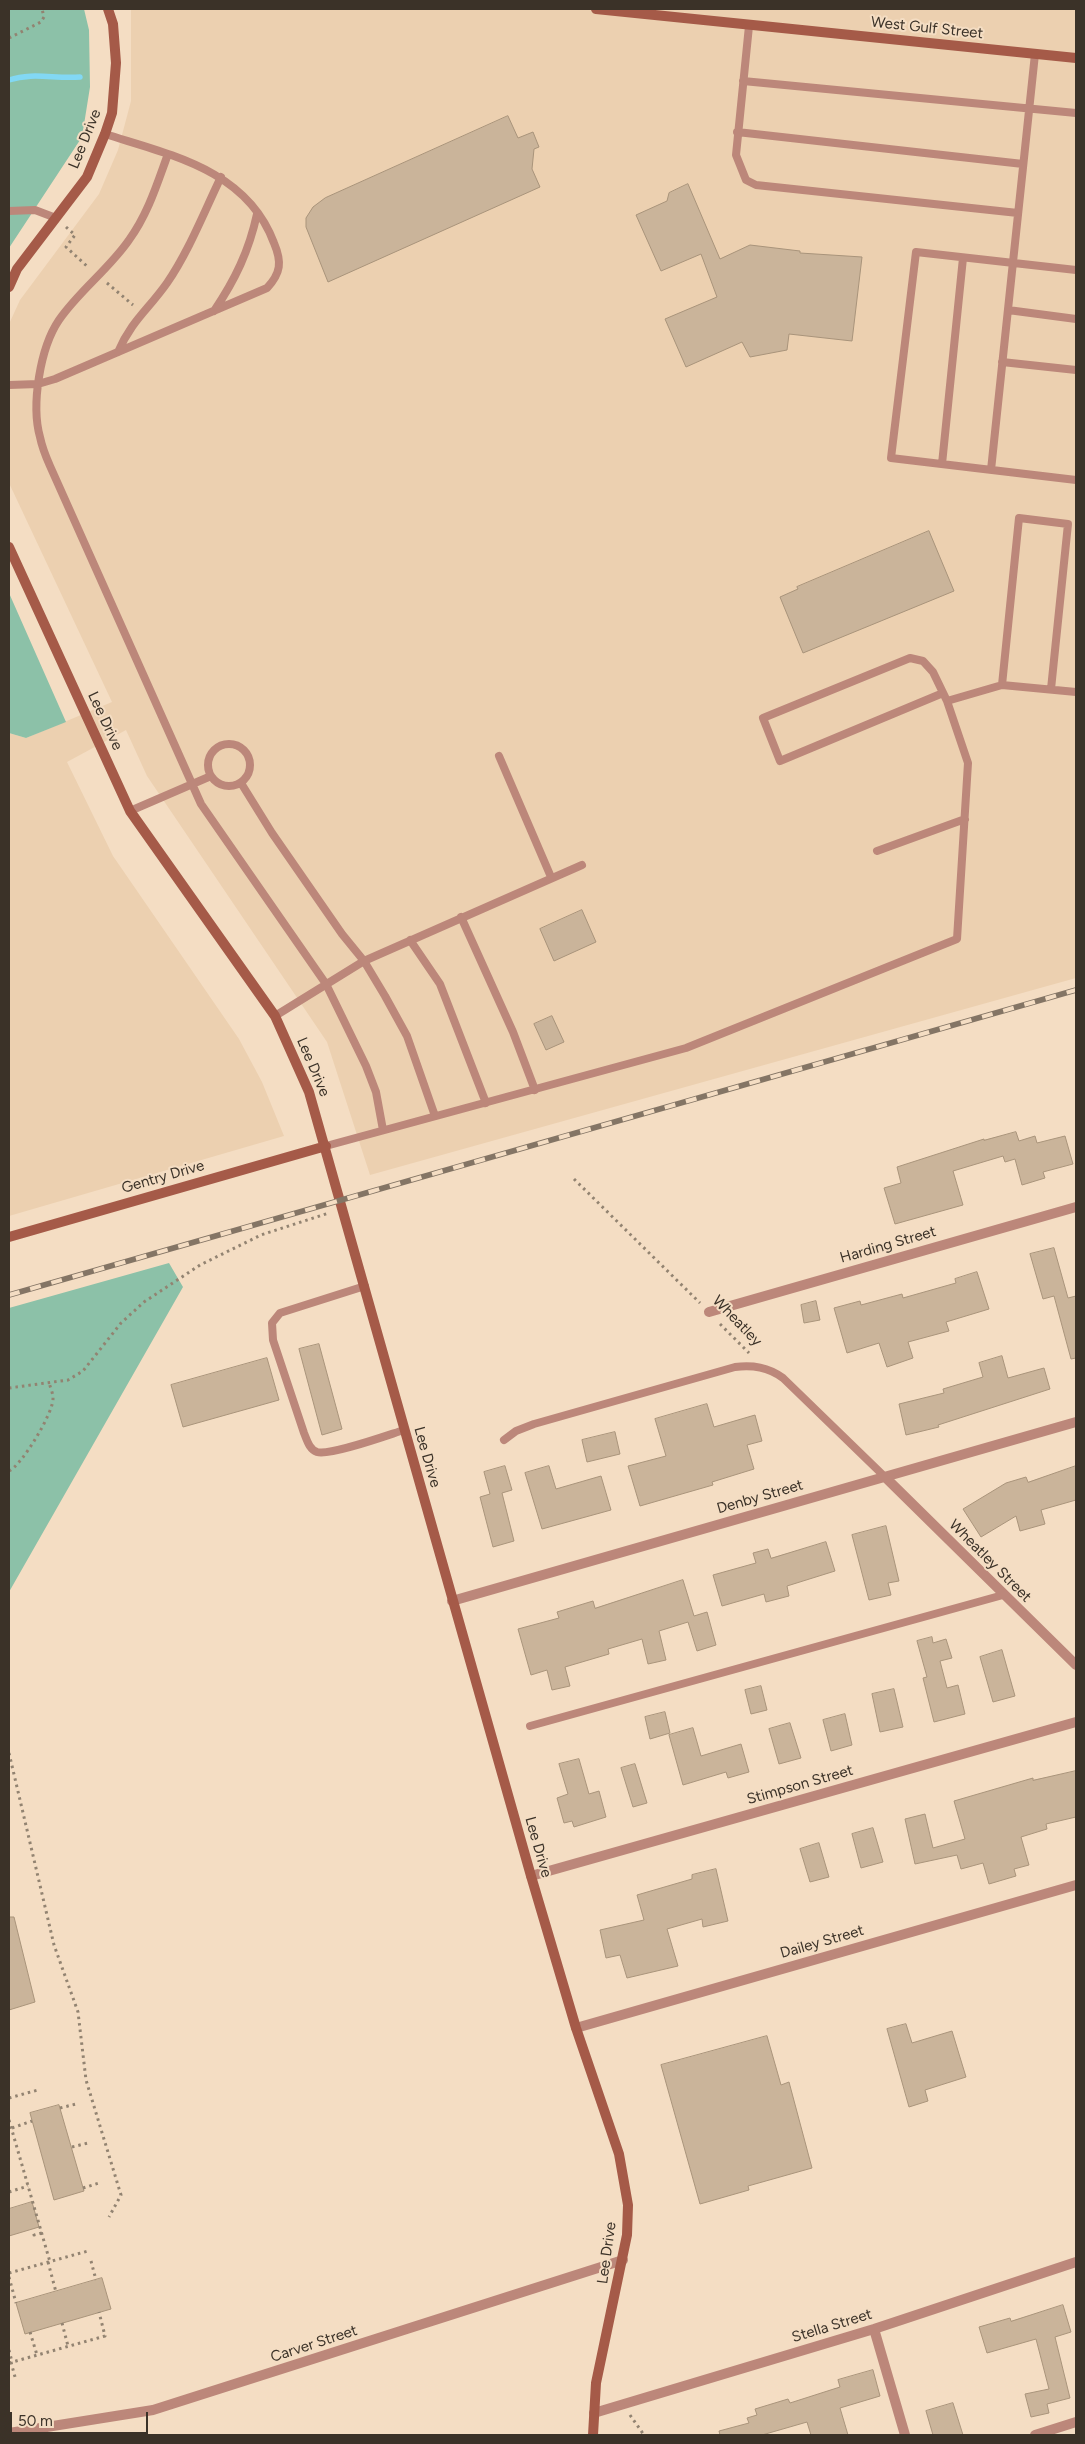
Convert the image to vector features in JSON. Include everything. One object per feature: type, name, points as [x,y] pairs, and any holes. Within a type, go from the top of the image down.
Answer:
[{"type":"main road","name":"Lee Drive","points":[[9,287],[18,269],[87,177],[105,134],[112,113],[116,63],[113,24],[108,9]]},
{"type":"main road","name":"West Gulf Street","points":[[596,9],[673,13],[749,26],[1076,58]]},
{"type":"main road","name":"Lee Drive","points":[[9,547],[130,810],[274,1016],[309,1092],[326,1146],[452,1601],[531,1876],[576,2028],[619,2154],[628,2204],[627,2234],[596,2382],[593,2435]]},
{"type":"main road","name":"Gentry Drive","points":[[9,1237],[326,1146]]},
{"type":"street","name":"Harding Street","points":[[709,1312],[1076,1206]]},
{"type":"street","name":"Denby Street","points":[[452,1601],[1076,1422]]},
{"type":"street","name":"Wheatley Street","points":[[885,1477],[1076,1665]]},
{"type":"street","name":"Stimpson Street","points":[[531,1876],[1076,1722]]},
{"type":"street","name":"Dailey Street","points":[[576,2028],[1076,1885]]},
{"type":"street","name":"Carver Street","points":[[9,2433],[153,2410],[623,2260]]},
{"type":"street","name":"Stella Street","points":[[594,2413],[622,2403],[874,2329],[1076,2262]]},
{"type":"street","points":[[874,2329],[905,2435]]},
{"type":"street","points":[[1035,2435],[1076,2422]]},
{"type":"lane","points":[[749,26],[736,155],[746,180],[756,185],[1018,213]]},
{"type":"lane","points":[[990,470],[1035,54]]},
{"type":"lane","points":[[743,81],[1076,113]]},
{"type":"lane","points":[[737,132],[1024,164]]},
{"type":"lane","points":[[9,385],[38,384],[55,379],[267,288],[277,278],[279,265],[277,250],[269,229],[241,193],[221,177],[168,154],[105,134]]},
{"type":"lane","points":[[168,154],[149,208],[129,240],[59,320],[48,342],[38,384],[36,411],[39,436],[50,466],[202,804],[326,984],[366,1066],[376,1092],[383,1130]]},
{"type":"lane","points":[[118,352],[127,332],[166,283],[183,255],[221,177]]},
{"type":"lane","points":[[9,211],[35,210],[56,218]]},
{"type":"lane","points":[[214,311],[235,280],[250,244],[257,214]]},
{"type":"lane","points":[[1076,270],[916,252],[891,458],[1076,480]]},
{"type":"lane","points":[[942,464],[964,258]]},
{"type":"lane","points":[[1008,310],[1076,318]]},
{"type":"lane","points":[[1002,362],[1076,370]]},
{"type":"lane","points":[[1002,685],[1019,518],[1068,524],[1051,689]]},
{"type":"lane","points":[[326,1146],[686,1048],[958,940],[968,763],[947,701],[933,672],[922,661],[910,658],[763,718],[780,761],[943,693]]},
{"type":"lane","points":[[947,701],[1002,685],[1076,692]]},
{"type":"lane","points":[[235,744],[242,747],[250,758],[250,772],[241,783],[228,786],[221,785],[211,776],[208,770],[210,755],[220,745],[235,744]]},
{"type":"lane","points":[[499,756],[551,877]]},
{"type":"lane","points":[[130,810],[211,776]]},
{"type":"lane","points":[[241,783],[342,934],[364,961],[407,1036],[435,1116]]},
{"type":"lane","points":[[877,851],[965,819]]},
{"type":"lane","points":[[274,1016],[364,961],[582,864]]},
{"type":"lane","points":[[461,917],[514,1032],[535,1090]]},
{"type":"lane","points":[[410,940],[440,984],[486,1102]]},
{"type":"lane","points":[[365,1286],[280,1312],[272,1322],[273,1340],[304,1433],[310,1447],[317,1452],[331,1452],[404,1430]]},
{"type":"lane","points":[[504,1440],[516,1431],[534,1424],[734,1367],[748,1365],[763,1368]]},
{"type":"lane","name":"Wheatley","points":[[763,1368],[772,1370],[782,1378],[885,1477]]},
{"type":"lane","points":[[530,1726],[1003,1595]]},
{"type":"path","points":[[9,38],[41,22],[44,16],[42,9]]},
{"type":"path","name":"Wheatley","points":[[574,1179],[763,1368]]},
{"type":"path","points":[[9,1388],[22,1384],[68,1380],[83,1371],[120,1323],[144,1302],[200,1265],[261,1235],[343,1208]]},
{"type":"path","points":[[9,1471],[24,1456],[48,1415],[54,1399],[49,1382]]},
{"type":"path","points":[[9,1753],[54,1945],[78,2012],[86,2080],[120,2195],[109,2217]]},
{"type":"path","points":[[9,2098],[38,2090]]},
{"type":"path","points":[[60,2108],[76,2104]]},
{"type":"path","points":[[9,2120],[42,2234],[56,2292]]},
{"type":"path","points":[[12,2128],[32,2121]]},
{"type":"path","points":[[9,2140],[15,2138]]},
{"type":"path","points":[[72,2147],[88,2143]]},
{"type":"path","points":[[83,2188],[99,2183]]},
{"type":"path","points":[[9,2192],[28,2186]]},
{"type":"path","points":[[34,2234],[42,2234]]},
{"type":"path","points":[[16,2304],[9,2275],[88,2251]]},
{"type":"path","points":[[91,2261],[96,2280]]},
{"type":"path","points":[[11,2362],[106,2336],[99,2312]]},
{"type":"path","points":[[62,2323],[68,2346]]},
{"type":"path","points":[[30,2332],[37,2355]]},
{"type":"path","points":[[9,2350],[15,2376]]},
{"type":"path","points":[[622,2403],[644,2435]]},
{"type":"shaded area","points":[[131,9],[1076,9],[1076,978],[370,1175],[327,1042],[147,776],[126,730],[67,762],[113,856],[239,1039],[262,1082],[284,1136],[9,1216],[9,733],[26,738],[112,702],[9,483],[9,324],[20,300],[99,194],[118,150],[131,101]]},
{"type":"green space","points":[[9,9],[84,9],[89,30],[90,87],[82,137],[9,248]]},
{"type":"green space","points":[[9,593],[66,722],[26,738],[9,733]]},
{"type":"green space","points":[[169,1263],[183,1287],[9,1592],[9,1308]]},
{"type":"building","points":[[508,116],[518,138],[533,132],[539,147],[534,149],[532,169],[540,187],[328,282],[306,227],[306,218],[313,207],[325,198]]},
{"type":"building","points":[[688,184],[720,259],[750,245],[800,251],[800,253],[862,257],[852,341],[789,334],[787,350],[750,357],[742,342],[686,367],[665,319],[717,297],[701,254],[661,271],[636,215],[667,201],[669,193]]},
{"type":"building","points":[[929,531],[954,591],[803,653],[780,597],[798,589],[797,587]]},
{"type":"building","points":[[582,910],[596,942],[554,961],[540,929]]},
{"type":"building","points":[[552,1016],[564,1042],[546,1050],[534,1024]]},
{"type":"building","points":[[1016,1132],[1019,1141],[1035,1136],[1037,1143],[1065,1136],[1073,1164],[1043,1172],[1045,1178],[1022,1185],[1015,1159],[1005,1162],[1003,1156],[953,1171],[963,1205],[895,1224],[884,1188],[901,1183],[897,1167],[984,1139]]},
{"type":"building","points":[[1054,1248],[1068,1298],[1076,1296],[1076,1358],[1071,1359],[1054,1296],[1043,1299],[1030,1254]]},
{"type":"building","points":[[977,1272],[989,1309],[946,1322],[949,1331],[908,1342],[913,1358],[887,1367],[879,1343],[847,1353],[834,1308],[860,1301],[861,1305],[902,1294],[903,1298],[956,1283],[955,1279]]},
{"type":"building","points":[[816,1301],[820,1320],[804,1323],[801,1305]]},
{"type":"building","points":[[319,1344],[342,1429],[322,1435],[299,1349]]},
{"type":"building","points":[[1002,1356],[1008,1378],[1044,1368],[1050,1389],[938,1425],[939,1427],[906,1435],[899,1404],[944,1393],[943,1389],[983,1377],[979,1363]]},
{"type":"building","points":[[267,1358],[279,1400],[183,1427],[171,1385]]},
{"type":"building","points":[[707,1404],[714,1427],[755,1415],[762,1441],[747,1445],[754,1469],[712,1482],[713,1485],[640,1506],[628,1466],[666,1456],[655,1419]]},
{"type":"building","points":[[615,1432],[620,1454],[587,1462],[582,1440]]},
{"type":"building","points":[[505,1466],[512,1490],[502,1493],[514,1541],[493,1547],[480,1497],[490,1494],[484,1472]]},
{"type":"building","points":[[549,1466],[556,1489],[601,1476],[611,1510],[542,1529],[525,1473]]},
{"type":"building","points":[[1076,1466],[1076,1500],[1041,1510],[1045,1524],[1020,1531],[1016,1516],[981,1537],[963,1509],[1006,1483],[1026,1477],[1028,1482]]},
{"type":"building","points":[[886,1526],[899,1581],[888,1583],[891,1595],[869,1600],[852,1535]]},
{"type":"building","points":[[826,1542],[835,1571],[787,1586],[789,1596],[766,1602],[764,1594],[722,1606],[713,1575],[756,1563],[753,1553],[768,1549],[771,1558]]},
{"type":"building","points":[[683,1580],[694,1616],[707,1612],[716,1645],[697,1651],[688,1622],[659,1631],[666,1660],[648,1664],[642,1639],[608,1649],[609,1654],[565,1667],[570,1686],[552,1690],[547,1670],[531,1675],[518,1629],[559,1618],[557,1612],[593,1601],[595,1608]]},
{"type":"building","points":[[932,1637],[933,1643],[946,1639],[952,1658],[940,1661],[947,1688],[958,1685],[965,1714],[934,1722],[923,1678],[927,1677],[917,1641]]},
{"type":"building","points":[[1002,1650],[1015,1696],[993,1702],[980,1657]]},
{"type":"building","points":[[761,1686],[767,1710],[751,1714],[745,1690]]},
{"type":"building","points":[[894,1689],[903,1727],[880,1732],[872,1694]]},
{"type":"building","points":[[665,1712],[670,1733],[650,1739],[645,1717]]},
{"type":"building","points":[[845,1714],[852,1745],[831,1751],[823,1720]]},
{"type":"building","points":[[790,1723],[801,1758],[779,1764],[769,1729]]},
{"type":"building","points":[[693,1728],[701,1756],[741,1744],[749,1772],[728,1778],[726,1772],[683,1785],[669,1735]]},
{"type":"building","points":[[579,1759],[589,1794],[599,1791],[606,1817],[574,1827],[572,1821],[564,1823],[557,1798],[568,1794],[559,1764]]},
{"type":"building","points":[[635,1764],[647,1803],[633,1807],[621,1768]]},
{"type":"building","points":[[1076,1771],[1076,1817],[1046,1824],[1047,1829],[1021,1837],[1029,1865],[1014,1869],[1016,1876],[989,1884],[983,1863],[961,1869],[957,1855],[915,1864],[905,1819],[925,1814],[933,1848],[965,1839],[954,1801],[1033,1778],[1033,1780]]},
{"type":"building","points":[[873,1828],[883,1862],[861,1868],[852,1834]]},
{"type":"building","points":[[819,1843],[829,1877],[810,1882],[800,1849]]},
{"type":"building","points":[[716,1869],[728,1921],[703,1927],[702,1919],[667,1929],[678,1966],[627,1978],[620,1955],[606,1958],[600,1930],[644,1920],[637,1895],[692,1879],[692,1875]]},
{"type":"building","points":[[9,1917],[14,1917],[35,2002],[9,2010]]},
{"type":"building","points":[[906,2024],[912,2043],[952,2031],[966,2077],[925,2090],[928,2101],[909,2107],[887,2029]]},
{"type":"building","points":[[767,2036],[781,2085],[789,2082],[812,2168],[748,2186],[749,2190],[700,2204],[661,2065]]},
{"type":"building","points":[[59,2105],[84,2191],[54,2200],[30,2113]]},
{"type":"building","points":[[32,2202],[39,2227],[9,2236],[9,2209]]},
{"type":"building","points":[[102,2278],[111,2309],[25,2334],[16,2303]]},
{"type":"building","points":[[1063,2305],[1071,2332],[1055,2337],[1070,2398],[1047,2404],[1049,2413],[1031,2417],[1025,2394],[1049,2389],[1036,2339],[987,2353],[979,2327],[1010,2318],[1011,2321]]},
{"type":"building","points":[[873,2370],[880,2396],[840,2408],[848,2435],[811,2435],[807,2422],[762,2435],[720,2435],[719,2431],[749,2423],[747,2418],[757,2415],[755,2409],[788,2399],[790,2403],[840,2387],[838,2380]]},
{"type":"building","points":[[953,2403],[963,2435],[933,2435],[926,2411]]},
{"type":"waterway","points":[[9,80],[27,76],[80,77]]},
{"type":"railway","points":[[9,1295],[1076,990]]}]
